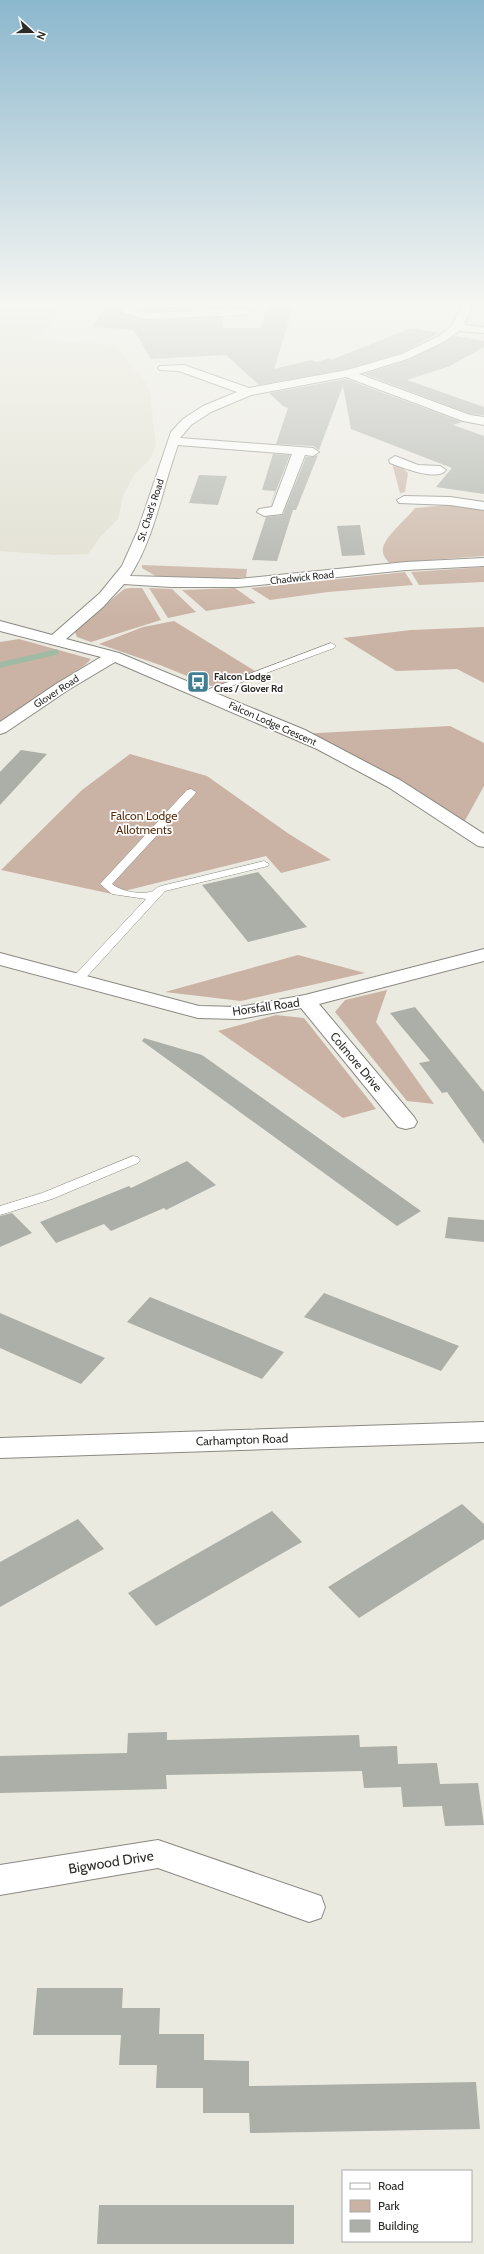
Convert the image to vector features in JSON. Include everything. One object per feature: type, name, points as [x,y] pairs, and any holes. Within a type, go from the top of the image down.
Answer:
[{"type":"street","name":"St. Chad's Road","points":[[55,640],[94,608],[121,580],[137,550],[173,441],[187,422],[207,409]]},
{"type":"street","points":[[443,409],[467,418],[484,421]]},
{"type":"street","points":[[173,441],[306,451],[277,511],[264,512]]},
{"type":"street","points":[[395,460],[416,469],[440,470]]},
{"type":"street","points":[[416,469],[410,500],[484,506]]},
{"type":"street","name":"Chadwick Road","points":[[121,580],[171,583],[238,583],[406,566],[484,562]]},
{"type":"street","name":"Falcon Lodge Crescent","points":[[0,626],[114,656],[328,747],[393,784],[484,842]]},
{"type":"street","name":"Glover Road","points":[[0,729],[62,687],[114,656]]},
{"type":"street","name":"Horsfall Road","points":[[0,959],[198,1012],[239,1013],[306,1001],[484,955]]},
{"type":"street","name":"Colmore Drive","points":[[306,1001],[406,1122]]},
{"type":"street","name":"Carhampton Road","points":[[0,1448],[484,1432]]},
{"type":"street","name":"Bigwood Drive","points":[[0,1880],[158,1854],[309,1907]]},
{"type":"lane","points":[[204,693],[331,646]]},
{"type":"lane","points":[[155,896],[119,892],[110,889],[106,884],[191,792]]},
{"type":"lane","points":[[76,980],[161,889],[264,864]]},
{"type":"lane","points":[[0,1211],[47,1196],[133,1160]]},
{"type":"shaded area","points":[[0,409],[152,409],[156,446],[150,459],[135,474],[123,495],[118,519],[101,536],[88,554],[55,555],[0,551]]},
{"type":"green space","points":[[392,463],[403,468],[408,473],[405,492],[400,493]]},
{"type":"green space","points":[[448,505],[484,509],[484,556],[389,563],[384,556],[383,547],[390,535],[415,508]]},
{"type":"green space","points":[[142,565],[247,569],[246,577],[159,578],[142,568]]},
{"type":"green space","points":[[484,567],[484,582],[419,585],[411,572]]},
{"type":"green space","points":[[405,572],[413,585],[328,592],[270,600],[251,588]]},
{"type":"green space","points":[[142,588],[161,620],[91,642],[77,637],[75,632],[77,629],[124,589]]},
{"type":"green space","points":[[149,588],[172,589],[196,612],[168,618]]},
{"type":"green space","points":[[235,588],[256,603],[206,611],[182,590]]},
{"type":"green space","points":[[174,621],[255,671],[214,687],[160,665],[99,644],[143,627]]},
{"type":"green space","points":[[484,627],[484,683],[457,669],[396,671],[343,638],[411,630]]},
{"type":"green space","points":[[19,639],[91,659],[85,665],[0,721],[0,642]]},
{"type":"green space","points":[[450,726],[484,743],[484,786],[462,826],[299,734]]},
{"type":"green space","name":"Falcon Lodge Allotments","points":[[130,754],[207,776],[289,834],[331,860],[281,873],[266,856],[112,894],[1,870],[82,790]]},
{"type":"green space","points":[[298,955],[365,973],[241,1001],[165,992]]},
{"type":"green space","points":[[387,990],[376,1022],[434,1104],[407,1101],[335,1012],[345,1000]]},
{"type":"green space","points":[[276,1015],[304,1018],[376,1109],[343,1118],[218,1031]]},
{"type":"building","points":[[288,409],[334,409],[319,450],[313,446],[276,444]]},
{"type":"building","points":[[347,409],[427,409],[462,422],[453,425],[484,436],[484,494],[436,487],[452,468],[351,429]]},
{"type":"building","points":[[457,409],[484,409],[484,415],[470,414]]},
{"type":"building","points":[[273,454],[290,455],[270,506],[275,491],[262,490]]},
{"type":"building","points":[[318,455],[296,510],[293,510],[277,561],[252,560],[266,517],[283,515],[306,457]]},
{"type":"building","points":[[199,475],[227,476],[218,505],[189,503]]},
{"type":"building","points":[[360,525],[365,555],[342,556],[337,526]]},
{"type":"building","points":[[21,750],[47,754],[0,805],[0,772]]},
{"type":"building","points":[[258,872],[307,927],[248,942],[202,885]]},
{"type":"building","points":[[415,1007],[484,1092],[484,1144],[447,1092],[442,1093],[419,1063],[430,1061],[390,1013]]},
{"type":"building","points":[[144,1038],[202,1055],[421,1211],[397,1226],[142,1041]]},
{"type":"building","points":[[187,1161],[216,1185],[166,1210],[164,1208],[111,1231],[104,1224],[56,1243],[40,1222],[129,1186],[131,1188]]},
{"type":"building","points":[[12,1213],[32,1233],[0,1247],[0,1216]]},
{"type":"building","points":[[448,1217],[484,1220],[484,1242],[445,1238]]},
{"type":"building","points":[[324,1293],[459,1346],[441,1371],[304,1317]]},
{"type":"building","points":[[150,1297],[284,1352],[262,1379],[127,1322]]},
{"type":"building","points":[[0,1313],[105,1358],[81,1384],[0,1348]]},
{"type":"building","points":[[462,1504],[484,1524],[484,1539],[359,1618],[328,1587]]},
{"type":"building","points":[[272,1511],[302,1542],[156,1626],[128,1593]]},
{"type":"building","points":[[78,1519],[104,1549],[0,1607],[0,1562]]},
{"type":"building","points":[[167,1732],[167,1740],[359,1735],[360,1747],[397,1746],[398,1764],[437,1763],[440,1784],[478,1783],[484,1825],[445,1826],[442,1806],[403,1807],[401,1787],[364,1788],[362,1771],[166,1775],[167,1789],[0,1793],[0,1756],[127,1753],[128,1733]]},
{"type":"building","points":[[37,1988],[123,1988],[122,2008],[160,2008],[159,2034],[204,2034],[204,2060],[249,2061],[249,2086],[476,2082],[480,2129],[250,2133],[249,2113],[203,2113],[203,2088],[156,2088],[157,2065],[119,2065],[121,2035],[33,2035]]},
{"type":"building","points":[[99,2205],[294,2205],[294,2244],[97,2244]]},
{"type":"waterway","points":[[0,665],[56,652]]},
{"type":"place","name":"Falcon Lodge Cres / Glover Rd","points":[[198,682]]}]
